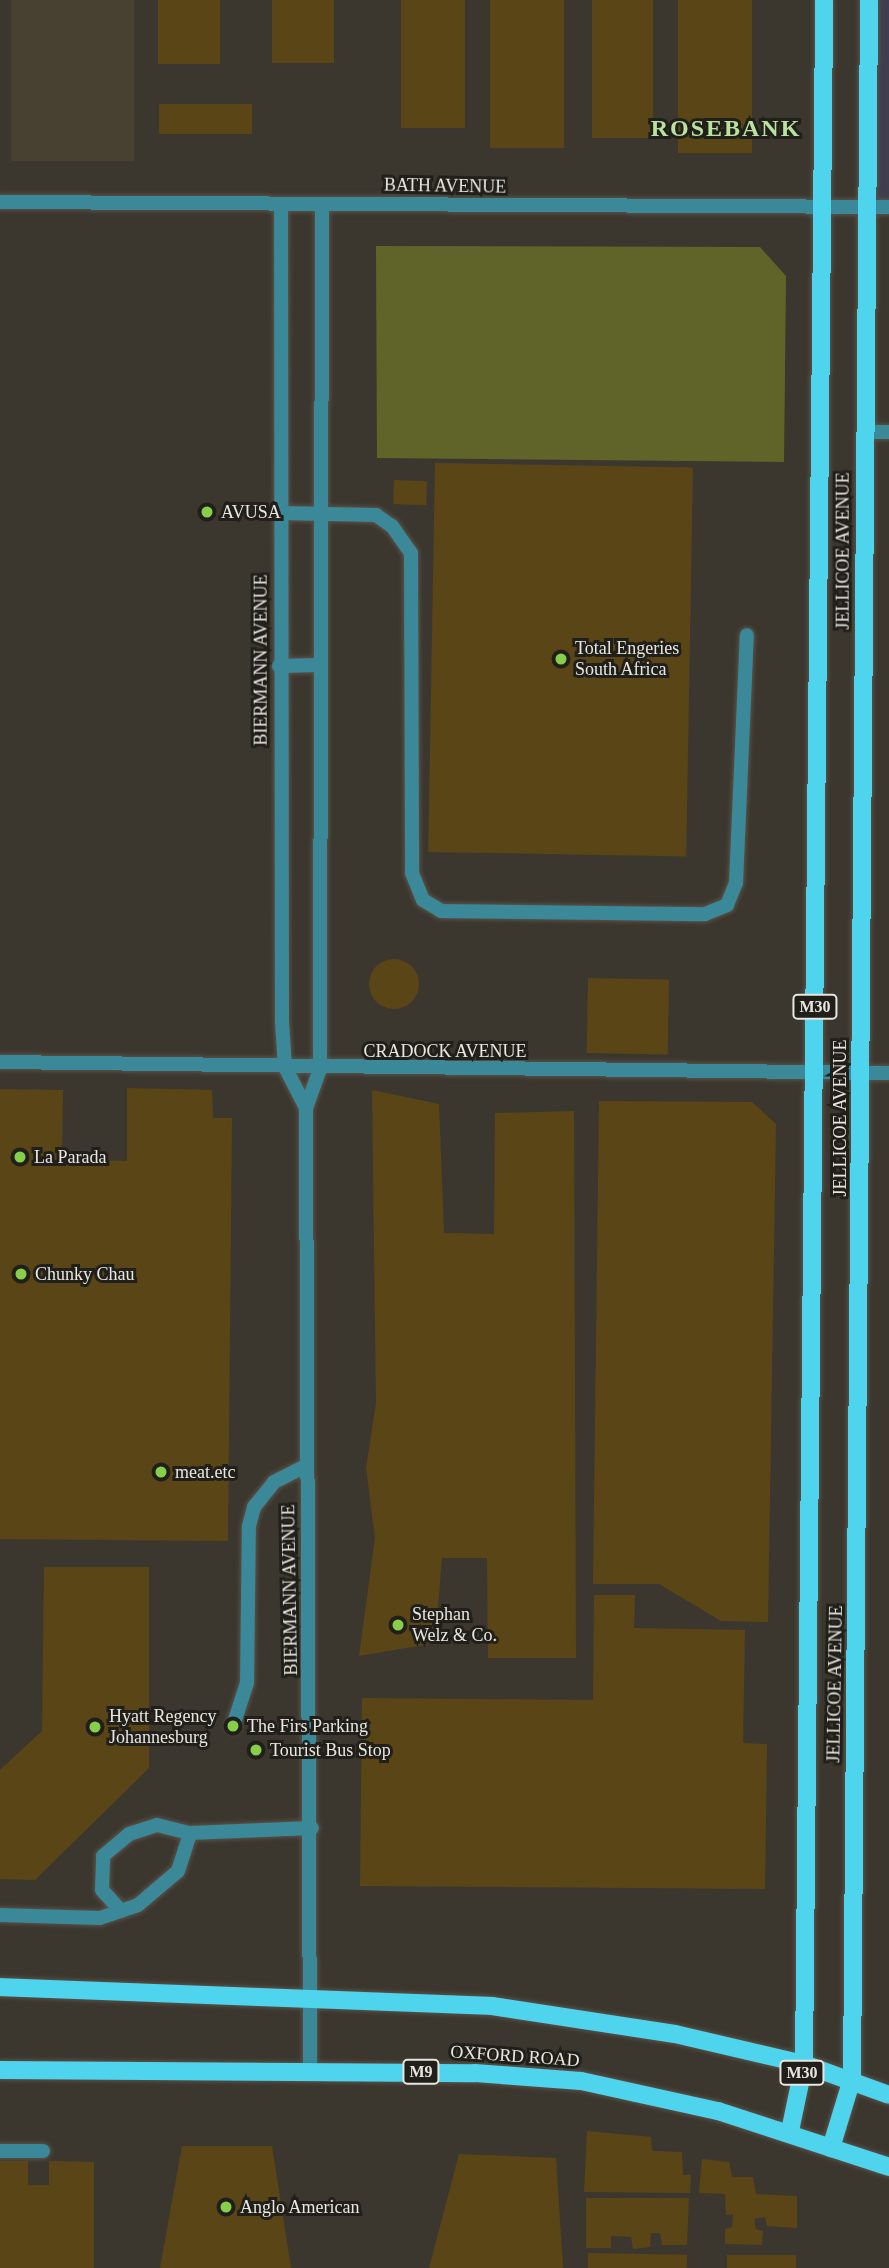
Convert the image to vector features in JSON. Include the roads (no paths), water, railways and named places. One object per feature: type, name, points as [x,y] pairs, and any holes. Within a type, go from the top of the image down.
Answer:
[{"type":"main road","name":"JELLICOE AVENUE","points":[[790,2131],[804,2064],[819,209],[824,0]]},
{"type":"main road","name":"JELLICOE AVENUE","points":[[831,2148],[852,2078],[862,1073],[864,210],[869,0]]},
{"type":"main road","points":[[0,1987],[309,1996],[492,2006],[675,2034],[804,2064],[852,2078],[889,2095]]},
{"type":"main road","name":"OXFORD ROAD","points":[[0,2070],[475,2073],[581,2081],[660,2095],[790,2131],[889,2167]]},
{"type":"street","name":"BATH AVENUE","points":[[0,202],[864,210],[889,207]]},
{"type":"street","name":"BIERMANN AVENUE","points":[[310,2072],[312,1828],[306,1108],[320,1069],[318,512],[321,205]]},
{"type":"street","name":"BIERMANN AVENUE","points":[[281,206],[279,666],[285,1067],[306,1108]]},
{"type":"street","points":[[864,432],[889,432]]},
{"type":"street","points":[[281,513],[376,515],[392,526],[411,553],[412,873],[423,900],[441,911],[705,915],[727,905],[736,883],[747,635]]},
{"type":"street","points":[[279,666],[319,665]]},
{"type":"street","name":"CRADOCK AVENUE","points":[[0,1062],[320,1069],[889,1073]]},
{"type":"street","points":[[233,1726],[247,1683],[251,1516],[263,1492],[307,1465]]},
{"type":"street","points":[[121,1911],[102,1890],[103,1856],[129,1834],[157,1825],[190,1833],[312,1828]]},
{"type":"street","points":[[0,1915],[100,1918],[138,1905],[178,1871],[190,1833]]},
{"type":"street","points":[[0,2151],[43,2151]]},
{"type":"place","name":"AVUSA","points":[[207,512]]},
{"type":"place","name":"Total Engeries South Africa","points":[[561,659]]},
{"type":"place","name":"La Parada","points":[[20,1157]]},
{"type":"place","name":"Chunky Chau","points":[[21,1274]]},
{"type":"place","name":"meat.etc","points":[[161,1472]]},
{"type":"place","name":"Stephan Welz & Co.","points":[[398,1625]]},
{"type":"place","name":"The Firs Parking","points":[[233,1726]]},
{"type":"place","name":"Hyatt Regency Johannesburg","points":[[95,1727]]},
{"type":"place","name":"Tourist Bus Stop","points":[[256,1750]]},
{"type":"place","name":"Anglo American","points":[[226,2207]]},
{"type":"district","name":"ROSEBANK","points":[[726,129]]}]
